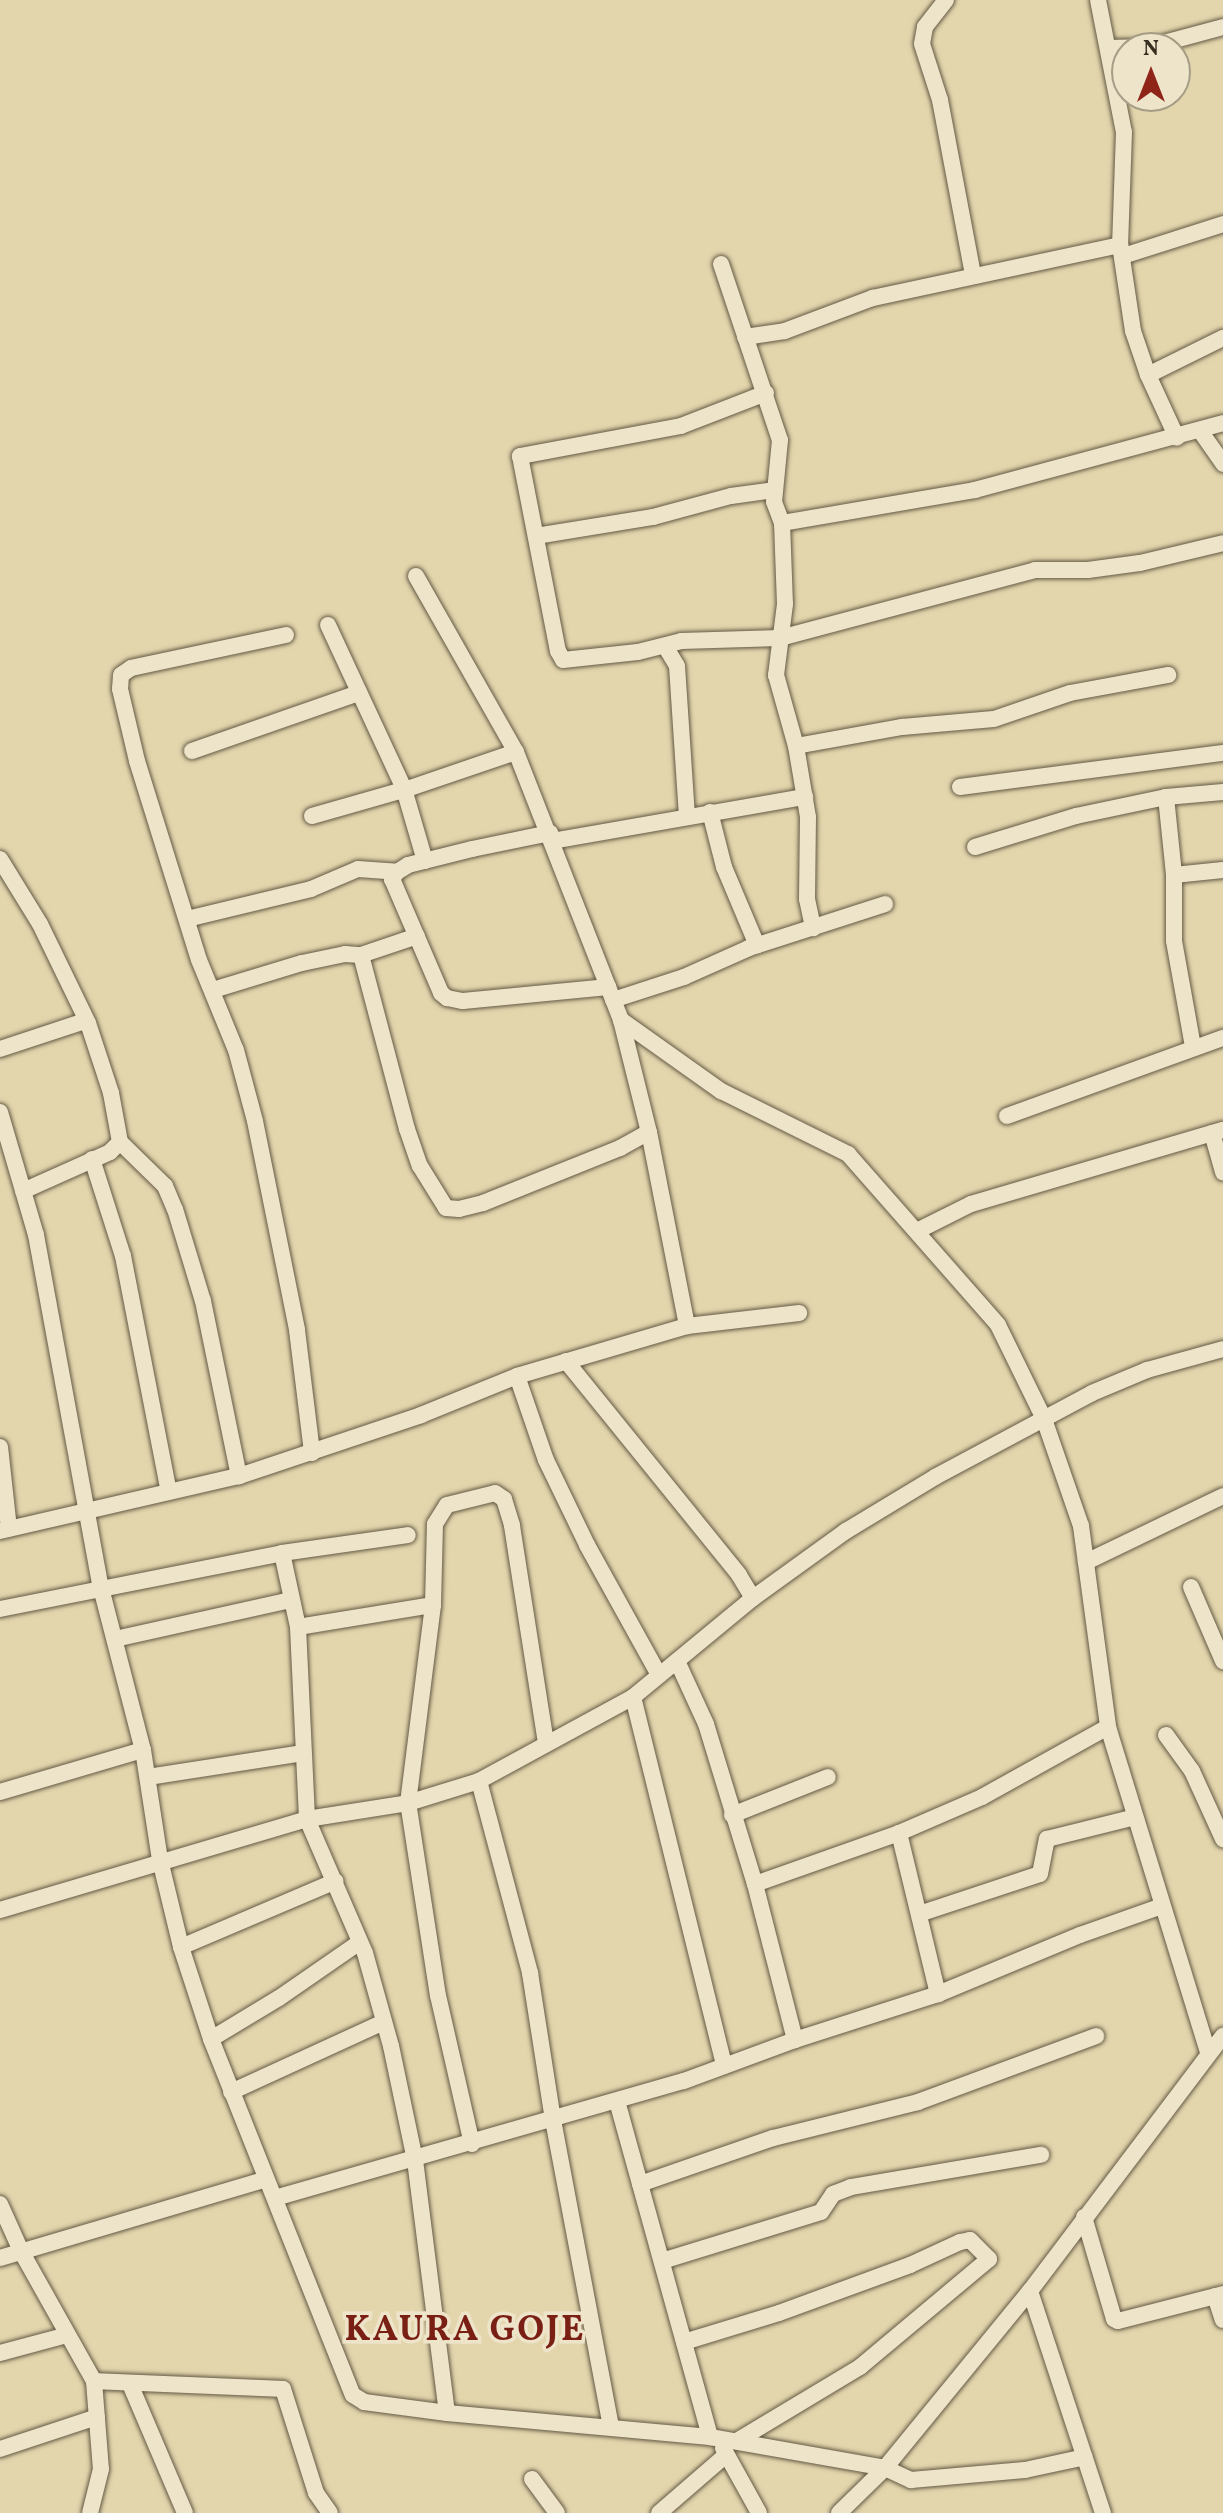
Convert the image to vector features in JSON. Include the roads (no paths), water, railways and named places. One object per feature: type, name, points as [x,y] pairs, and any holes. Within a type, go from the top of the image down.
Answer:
[{"type":"street","points":[[946,0],[925,27],[922,44],[940,100],[973,274]]},
{"type":"street","points":[[1098,0],[1124,132],[1122,250],[1133,331],[1148,375],[1177,438]]},
{"type":"street","points":[[1108,48],[1149,47],[1223,27]]},
{"type":"street","points":[[745,337],[785,331],[852,304],[973,274],[1122,250],[1223,224]]},
{"type":"street","points":[[721,264],[780,440],[774,502],[782,523],[785,604],[776,675],[796,746],[808,817],[807,899],[813,928]]},
{"type":"street","points":[[1148,375],[1223,338]]},
{"type":"street","points":[[766,393],[681,426],[520,456],[558,651],[563,660],[698,640],[780,638],[1035,570],[1088,570],[1140,563],[1223,543]]},
{"type":"street","points":[[782,523],[975,490],[1201,432],[1223,423]]},
{"type":"street","points":[[1201,432],[1223,464]]},
{"type":"street","points":[[536,536],[653,517],[731,496],[774,490]]},
{"type":"street","points":[[416,576],[472,681],[516,752],[621,1020],[649,1132],[687,1326]]},
{"type":"street","points":[[328,625],[404,789],[425,861]]},
{"type":"street","points":[[286,635],[131,668],[121,675],[120,689],[137,761],[187,919],[236,1050],[255,1121],[297,1330],[312,1453]]},
{"type":"street","points":[[665,646],[677,666],[687,816]]},
{"type":"street","points":[[796,746],[902,727],[994,719],[1070,693],[1168,675]]},
{"type":"street","points":[[192,751],[359,693]]},
{"type":"street","points":[[312,816],[516,752]]},
{"type":"street","points":[[960,787],[1223,753]]},
{"type":"street","points":[[975,847],[1076,816],[1166,797],[1223,792]]},
{"type":"street","points":[[187,919],[311,889],[358,869],[397,872],[425,861],[551,837],[805,797]]},
{"type":"street","points":[[1166,797],[1174,875],[1174,941],[1193,1047]]},
{"type":"street","points":[[710,812],[724,867],[757,945]]},
{"type":"street","points":[[0,859],[40,924],[85,1021],[111,1093],[120,1142],[165,1186],[186,1236],[239,1476]]},
{"type":"street","points":[[1174,875],[1223,870]]},
{"type":"street","points":[[397,872],[392,879],[441,993],[447,998],[463,1001],[610,994],[684,977],[757,945],[885,904]]},
{"type":"street","points":[[213,990],[302,963],[345,954],[361,955],[417,936]]},
{"type":"street","points":[[361,955],[407,1129],[420,1166],[446,1208],[459,1209],[483,1203],[596,1159],[649,1132]]},
{"type":"street","points":[[621,1020],[721,1091],[848,1154],[998,1325],[1044,1419],[1081,1526],[1108,1727],[1208,2053]]},
{"type":"street","points":[[0,1049],[85,1021]]},
{"type":"street","points":[[1007,1116],[1223,1038]]},
{"type":"street","points":[[0,1112],[36,1235],[101,1588],[143,1750],[160,1860],[181,1947],[231,2092],[353,2395],[364,2402],[447,2413],[722,2439],[885,2468],[911,2480],[1025,2470],[1085,2457]]},
{"type":"street","points":[[917,1231],[971,1204],[1217,1131],[1223,1172]]},
{"type":"street","points":[[23,1191],[110,1152],[120,1142]]},
{"type":"street","points":[[92,1159],[123,1256],[169,1492]]},
{"type":"street","points":[[0,1447],[5,1530],[239,1476],[312,1453],[517,1376],[687,1326],[799,1313]]},
{"type":"street","points":[[0,1910],[160,1860],[307,1819],[408,1803],[479,1781],[633,1697],[753,1598],[846,1531],[935,1477],[1044,1419],[1147,1370],[1223,1349]]},
{"type":"street","points":[[566,1361],[739,1575],[753,1598]]},
{"type":"street","points":[[517,1376],[546,1460],[587,1545],[659,1675]]},
{"type":"street","points":[[472,2144],[438,1996],[408,1803],[433,1605],[435,1524],[447,1505],[469,1498],[500,1495],[512,1526],[546,1743]]},
{"type":"street","points":[[1086,1562],[1223,1496]]},
{"type":"street","points":[[0,1609],[282,1553],[408,1535]]},
{"type":"street","points":[[282,1553],[298,1627],[307,1819],[360,1942],[384,2022],[415,2160],[447,2413]]},
{"type":"street","points":[[1191,1587],[1223,1661]]},
{"type":"street","points":[[115,1639],[291,1600]]},
{"type":"street","points":[[298,1627],[433,1605]]},
{"type":"street","points":[[677,1661],[706,1724],[755,1884],[795,2040]]},
{"type":"street","points":[[633,1697],[724,2066]]},
{"type":"street","points":[[755,1884],[899,1833],[982,1797],[1108,1727]]},
{"type":"street","points":[[1166,1735],[1192,1771],[1223,1839]]},
{"type":"street","points":[[0,1792],[143,1750]]},
{"type":"street","points":[[148,1777],[303,1753]]},
{"type":"street","points":[[732,1815],[828,1777]]},
{"type":"street","points":[[479,1781],[530,1973],[553,2120],[611,2428]]},
{"type":"street","points":[[919,1914],[1040,1874],[1047,1839],[1135,1817]]},
{"type":"street","points":[[899,1833],[938,1994]]},
{"type":"street","points":[[181,1947],[336,1881]]},
{"type":"street","points":[[275,2198],[472,2144],[724,2066],[938,1994],[1080,1935],[1162,1906]]},
{"type":"street","points":[[211,2039],[360,1942]]},
{"type":"street","points":[[231,2092],[384,2022]]},
{"type":"street","points":[[640,2184],[773,2138],[918,2102],[1096,2036]]},
{"type":"street","points":[[839,2513],[885,2468],[1030,2291],[1223,2036]]},
{"type":"street","points":[[617,2101],[684,2342],[726,2455],[759,2513]]},
{"type":"street","points":[[662,2261],[821,2212],[833,2194],[851,2187],[1041,2155]]},
{"type":"street","points":[[0,2258],[266,2179]]},
{"type":"street","points":[[0,2204],[21,2251],[94,2381],[101,2469],[90,2513]]},
{"type":"street","points":[[1084,2217],[1114,2319],[1118,2321],[1219,2295],[1223,2320]]},
{"type":"street","points":[[684,2342],[779,2313],[910,2265],[960,2242],[970,2240],[989,2259],[860,2367],[722,2439]]},
{"type":"street","points":[[1030,2291],[1103,2513]]},
{"type":"street","points":[[0,2353],[67,2335]]},
{"type":"street","points":[[94,2381],[283,2389],[323,2511]]},
{"type":"street","points":[[130,2384],[185,2513]]},
{"type":"street","points":[[0,2449],[97,2417]]},
{"type":"street","points":[[659,2513],[726,2455]]},
{"type":"street","points":[[532,2479],[557,2513]]},
{"type":"district","name":"KAURA GOJE","points":[[465,2332]]}]
